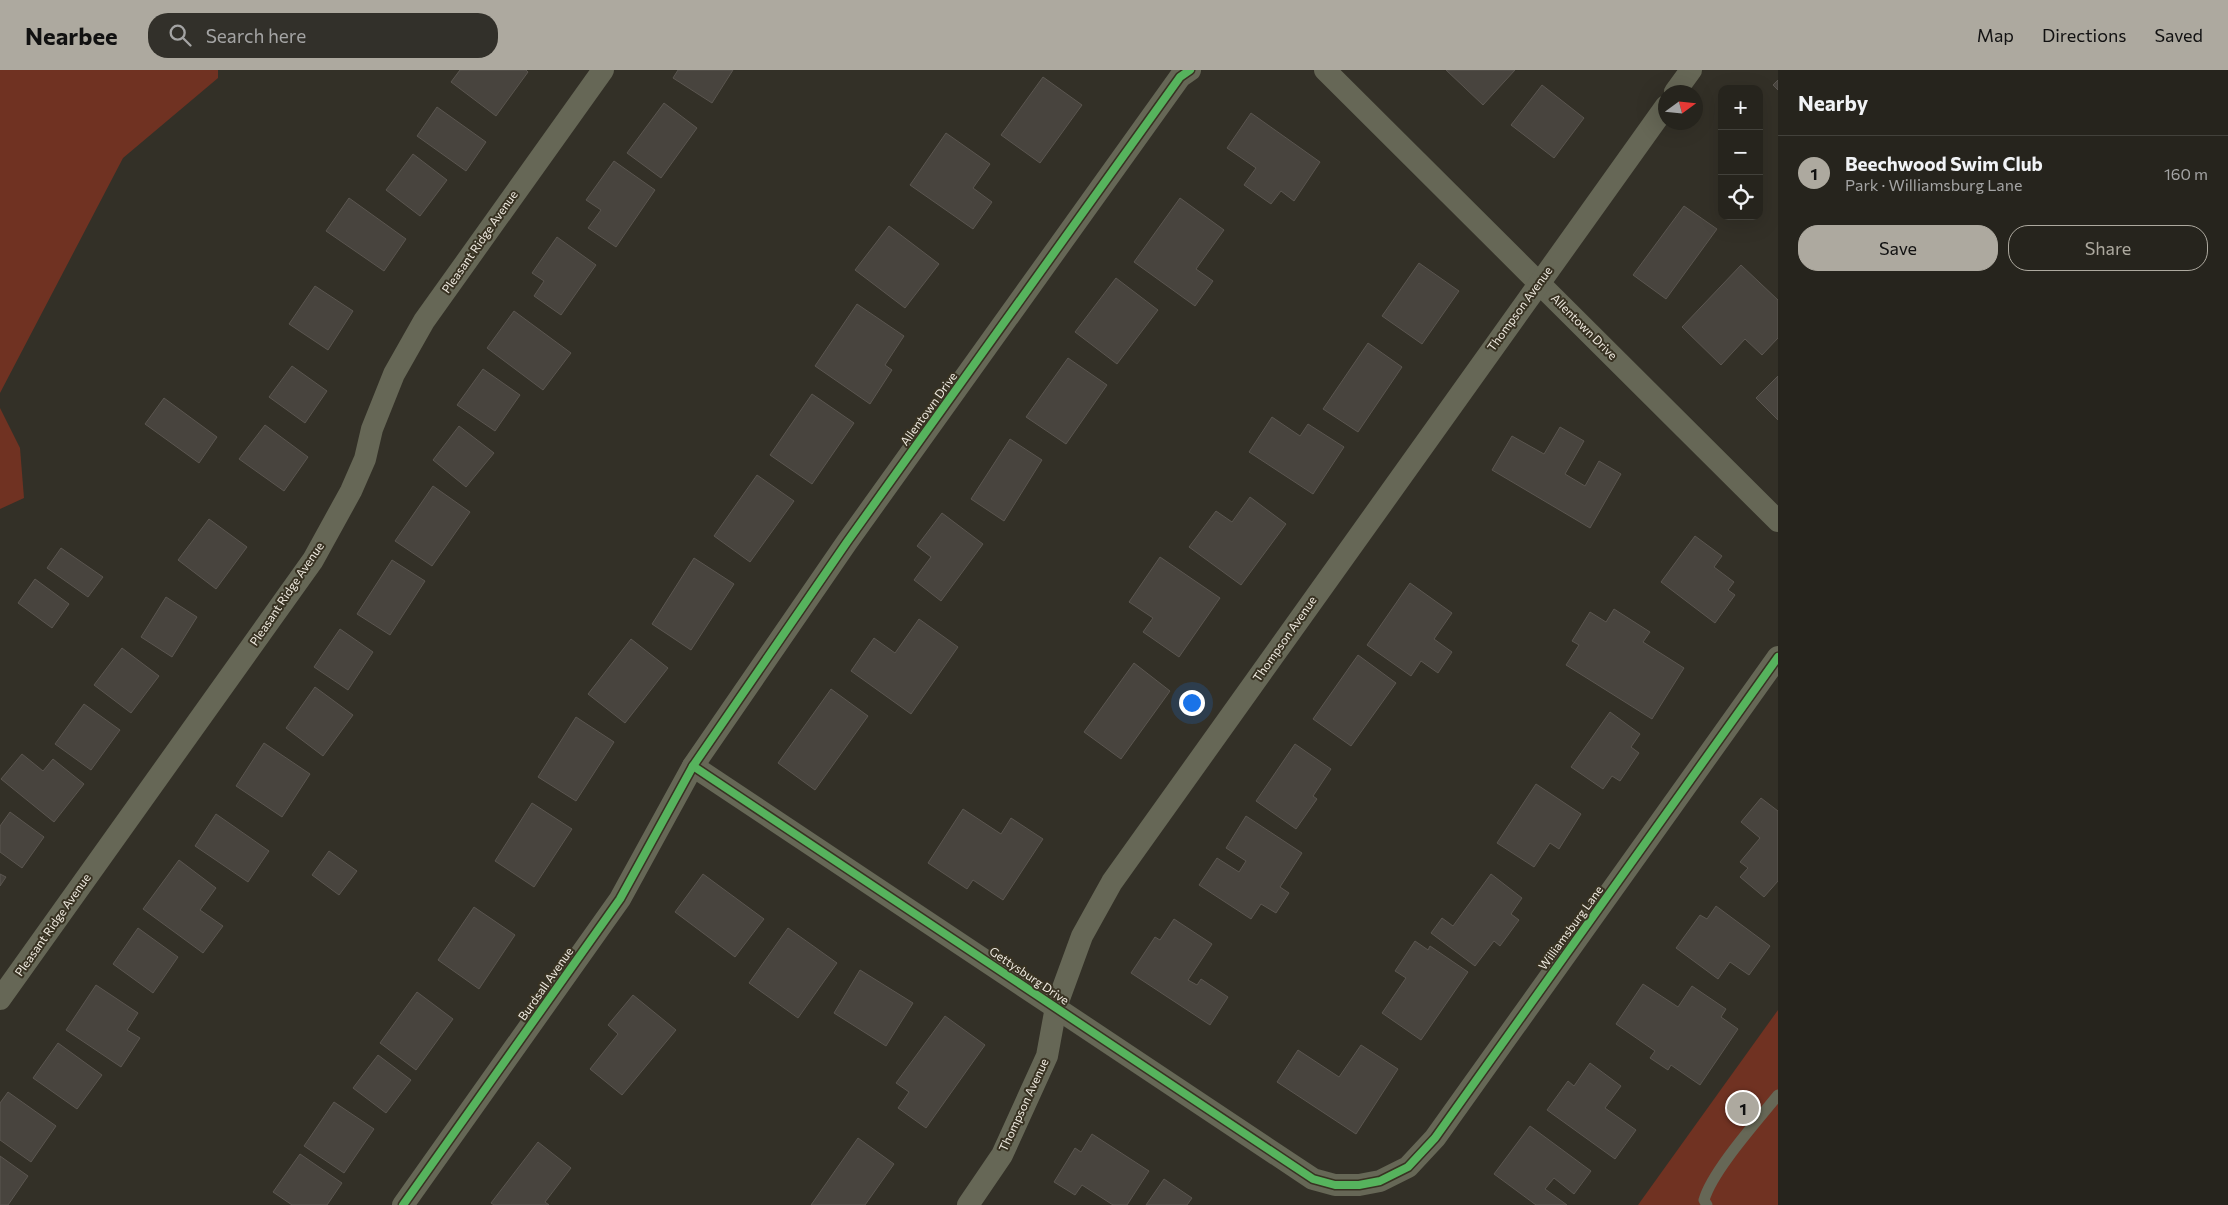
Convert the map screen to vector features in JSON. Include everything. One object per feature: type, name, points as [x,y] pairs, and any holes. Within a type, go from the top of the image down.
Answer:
[{"type":"street","name":"Pleasant Ridge Avenue","points":[[0,999],[313,560],[352,491],[365,459],[372,429],[394,374],[424,321],[603,70]]},
{"type":"street","name":"Allentown Drive","points":[[693,766],[859,526],[1180,77],[1190,70]]},
{"type":"street","name":"Allentown Drive","points":[[1325,70],[1778,521]]},
{"type":"street","points":[[1680,85],[1691,70]]},
{"type":"street","name":"Thompson Avenue","points":[[968,1205],[1002,1155],[1047,1056],[1056,1007],[1082,936],[1112,882],[1658,117]]},
{"type":"street","name":"Williamsburg Lane","points":[[1359,1185],[1380,1181],[1408,1167],[1435,1138],[1778,657]]},
{"type":"street","name":"Gettysburg Drive","points":[[693,766],[1313,1179],[1335,1185],[1359,1185]]},
{"type":"street","name":"Burdsall Avenue","points":[[402,1205],[620,899],[693,766]]},
{"type":"lane","points":[[1707,1205],[1704,1200],[1728,1158],[1778,1094]]},
{"type":"shaded area","points":[[0,70],[218,70],[218,78],[123,158],[0,393]]},
{"type":"shaded area","points":[[0,408],[20,448],[24,498],[0,509]]},
{"type":"shaded area","points":[[1778,1010],[1778,1205],[1638,1205]]},
{"type":"building","points":[[460,70],[526,70],[528,72],[496,116],[451,82]]},
{"type":"building","points":[[678,70],[733,70],[712,103],[673,78]]},
{"type":"building","points":[[1446,70],[1515,70],[1483,105]]},
{"type":"building","points":[[1043,77],[1082,105],[1040,163],[1001,135]]},
{"type":"building","points":[[1778,80],[1778,90],[1773,85]]},
{"type":"building","points":[[1542,85],[1584,118],[1554,158],[1511,125]]},
{"type":"building","points":[[664,103],[697,128],[661,178],[627,153]]},
{"type":"building","points":[[437,107],[486,142],[466,171],[417,136]]},
{"type":"building","points":[[1251,113],[1320,162],[1294,201],[1281,191],[1271,204],[1244,185],[1256,168],[1227,148]]},
{"type":"building","points":[[946,133],[990,164],[973,188],[992,202],[973,229],[910,185]]},
{"type":"building","points":[[413,154],[447,180],[420,216],[386,190]]},
{"type":"building","points":[[614,161],[655,190],[616,247],[588,228],[601,210],[586,200]]},
{"type":"building","points":[[349,198],[406,239],[384,271],[326,231]]},
{"type":"building","points":[[1180,198],[1224,230],[1196,269],[1213,281],[1195,306],[1134,262]]},
{"type":"building","points":[[1684,206],[1717,229],[1666,299],[1633,275]]},
{"type":"building","points":[[889,226],[939,264],[905,308],[855,270]]},
{"type":"building","points":[[557,237],[596,265],[561,315],[534,296],[544,281],[532,273]]},
{"type":"building","points":[[1419,263],[1459,291],[1422,344],[1382,316]]},
{"type":"building","points":[[1741,265],[1778,300],[1778,338],[1762,355],[1745,339],[1721,365],[1682,327]]},
{"type":"building","points":[[1116,278],[1158,310],[1117,364],[1075,332]]},
{"type":"building","points":[[315,286],[353,311],[328,350],[289,324]]},
{"type":"building","points":[[857,304],[904,336],[885,365],[892,370],[870,404],[815,366]]},
{"type":"building","points":[[514,311],[571,353],[543,390],[487,348]]},
{"type":"building","points":[[1368,343],[1402,367],[1358,432],[1323,409]]},
{"type":"building","points":[[1068,358],[1107,385],[1066,444],[1026,417]]},
{"type":"building","points":[[292,366],[327,391],[305,423],[269,397]]},
{"type":"building","points":[[483,369],[520,395],[495,431],[457,405]]},
{"type":"building","points":[[1778,376],[1778,420],[1756,398]]},
{"type":"building","points":[[812,394],[854,423],[812,484],[770,455]]},
{"type":"building","points":[[164,398],[217,437],[199,463],[145,424]]},
{"type":"building","points":[[1272,417],[1300,436],[1308,424],[1344,447],[1313,494],[1249,452]]},
{"type":"building","points":[[265,425],[308,457],[284,491],[239,459]]},
{"type":"building","points":[[459,426],[494,453],[466,487],[433,460]]},
{"type":"building","points":[[1560,427],[1584,441],[1565,474],[1585,486],[1599,461],[1621,474],[1590,528],[1492,470],[1512,436],[1544,454]]},
{"type":"building","points":[[1010,439],[1042,460],[1004,521],[971,499]]},
{"type":"building","points":[[757,475],[794,501],[750,562],[714,536]]},
{"type":"building","points":[[433,486],[470,512],[432,566],[395,541]]},
{"type":"building","points":[[1250,497],[1286,524],[1241,585],[1189,547],[1216,511],[1232,522]]},
{"type":"building","points":[[942,513],[983,544],[941,601],[914,580],[931,557],[917,546]]},
{"type":"building","points":[[209,519],[247,547],[216,589],[178,560]]},
{"type":"building","points":[[1695,536],[1722,556],[1714,567],[1734,582],[1728,590],[1735,595],[1715,623],[1661,582]]},
{"type":"building","points":[[61,548],[103,577],[88,597],[47,568]]},
{"type":"building","points":[[1160,557],[1220,598],[1179,657],[1143,632],[1153,618],[1129,602]]},
{"type":"building","points":[[694,558],[734,584],[691,650],[652,624]]},
{"type":"building","points":[[392,560],[425,581],[390,635],[357,614]]},
{"type":"building","points":[[35,579],[69,604],[52,628],[18,603]]},
{"type":"building","points":[[1410,583],[1452,613],[1434,639],[1452,652],[1438,673],[1421,661],[1411,676],[1367,645]]},
{"type":"building","points":[[166,597],[197,617],[172,657],[141,637]]},
{"type":"building","points":[[1614,609],[1650,632],[1643,642],[1684,668],[1652,719],[1566,665],[1579,645],[1572,641],[1590,612],[1606,622]]},
{"type":"building","points":[[919,619],[958,647],[911,714],[851,671],[874,638],[895,653]]},
{"type":"building","points":[[340,629],[373,652],[348,690],[314,667]]},
{"type":"building","points":[[631,639],[668,668],[625,723],[588,694]]},
{"type":"building","points":[[122,648],[159,676],[131,713],[94,685]]},
{"type":"building","points":[[1358,655],[1396,683],[1351,746],[1313,719]]},
{"type":"building","points":[[1134,663],[1170,691],[1121,759],[1084,732]]},
{"type":"building","points":[[315,687],[353,715],[323,756],[286,728]]},
{"type":"building","points":[[831,689],[868,716],[815,790],[778,763]]},
{"type":"building","points":[[84,704],[120,730],[91,770],[55,744]]},
{"type":"building","points":[[1610,712],[1640,734],[1631,747],[1639,753],[1620,781],[1612,776],[1603,789],[1571,767]]},
{"type":"building","points":[[576,717],[614,742],[576,801],[538,777]]},
{"type":"building","points":[[264,743],[310,774],[282,817],[236,786]]},
{"type":"building","points":[[1295,744],[1331,769],[1313,796],[1317,799],[1296,829],[1256,801]]},
{"type":"building","points":[[22,754],[43,771],[53,759],[84,784],[54,822],[1,779]]},
{"type":"building","points":[[1536,784],[1581,814],[1559,849],[1550,843],[1534,867],[1497,843]]},
{"type":"building","points":[[1761,798],[1778,811],[1778,881],[1764,897],[1740,877],[1748,868],[1740,862],[1760,838],[1741,822]]},
{"type":"building","points":[[532,803],[572,829],[534,887],[495,861]]},
{"type":"building","points":[[963,809],[1001,834],[1011,818],[1043,839],[1003,900],[973,880],[967,889],[928,863]]},
{"type":"building","points":[[10,812],[44,837],[22,868],[0,852],[0,826]]},
{"type":"building","points":[[216,814],[269,851],[248,882],[195,846]]},
{"type":"building","points":[[1246,816],[1302,853],[1280,887],[1289,893],[1276,913],[1261,904],[1251,919],[1199,885],[1217,858],[1239,872],[1246,861],[1226,848]]},
{"type":"building","points":[[329,851],[357,871],[339,895],[312,875]]},
{"type":"building","points":[[179,860],[216,888],[200,910],[223,926],[203,953],[143,909]]},
{"type":"building","points":[[0,874],[6,877],[0,886]]},
{"type":"building","points":[[703,874],[764,919],[735,957],[675,912]]},
{"type":"building","points":[[1491,874],[1522,898],[1511,914],[1519,920],[1500,946],[1494,941],[1475,966],[1431,933],[1442,918],[1453,926]]},
{"type":"building","points":[[1716,906],[1770,946],[1749,975],[1730,962],[1718,979],[1676,948],[1700,915],[1707,919]]},
{"type":"building","points":[[474,907],[515,935],[479,989],[438,960]]},
{"type":"building","points":[[1174,919],[1212,944],[1188,980],[1197,985],[1201,979],[1228,997],[1210,1025],[1131,973],[1155,937],[1160,940]]},
{"type":"building","points":[[138,928],[178,957],[153,993],[113,964]]},
{"type":"building","points":[[788,928],[837,963],[798,1018],[749,983]]},
{"type":"building","points":[[1415,941],[1428,950],[1430,946],[1468,972],[1421,1040],[1382,1013],[1406,978],[1395,971]]},
{"type":"building","points":[[860,970],[913,1003],[886,1046],[834,1013]]},
{"type":"building","points":[[1643,984],[1678,1007],[1692,986],[1726,1009],[1721,1017],[1738,1029],[1700,1085],[1671,1065],[1668,1070],[1650,1058],[1655,1051],[1616,1024]]},
{"type":"building","points":[[96,985],[138,1013],[127,1030],[140,1038],[121,1067],[66,1030]]},
{"type":"building","points":[[417,992],[453,1019],[416,1070],[380,1043]]},
{"type":"building","points":[[633,995],[676,1030],[622,1095],[590,1069],[618,1034],[608,1025]]},
{"type":"building","points":[[945,1016],[985,1045],[926,1128],[898,1108],[909,1092],[896,1083]]},
{"type":"building","points":[[58,1043],[102,1075],[77,1109],[33,1078]]},
{"type":"building","points":[[1361,1045],[1398,1069],[1356,1134],[1277,1082],[1298,1050],[1339,1077]]},
{"type":"building","points":[[378,1055],[411,1080],[386,1113],[353,1088]]},
{"type":"building","points":[[1590,1063],[1621,1086],[1605,1108],[1636,1130],[1615,1159],[1547,1110],[1568,1081],[1574,1086]]},
{"type":"building","points":[[8,1092],[56,1126],[31,1162],[0,1140],[0,1103]]},
{"type":"building","points":[[334,1102],[374,1129],[344,1173],[304,1146]]},
{"type":"building","points":[[1530,1126],[1591,1171],[1574,1194],[1554,1178],[1545,1189],[1567,1205],[1536,1205],[1494,1174]]},
{"type":"building","points":[[1092,1134],[1149,1171],[1127,1205],[1113,1205],[1082,1185],[1075,1195],[1054,1182],[1075,1148],[1081,1152]]},
{"type":"building","points":[[858,1138],[894,1164],[865,1205],[811,1205]]},
{"type":"building","points":[[538,1142],[571,1168],[545,1202],[549,1205],[494,1205],[491,1203]]},
{"type":"building","points":[[300,1154],[342,1183],[327,1205],[292,1205],[273,1192]]},
{"type":"building","points":[[0,1156],[28,1176],[8,1205],[0,1205]]},
{"type":"building","points":[[1164,1179],[1192,1198],[1187,1205],[1146,1205]]},
{"type":"cycle path","points":[[403,1205],[620,899],[693,766],[847,542],[1180,77],[1190,70]]},
{"type":"cycle path","points":[[693,766],[1313,1179],[1335,1185],[1359,1185],[1380,1181],[1408,1167],[1435,1138],[1778,657]]},
{"type":"place","name":"Beechwood Swim Club","points":[[1743,1108]]}]
